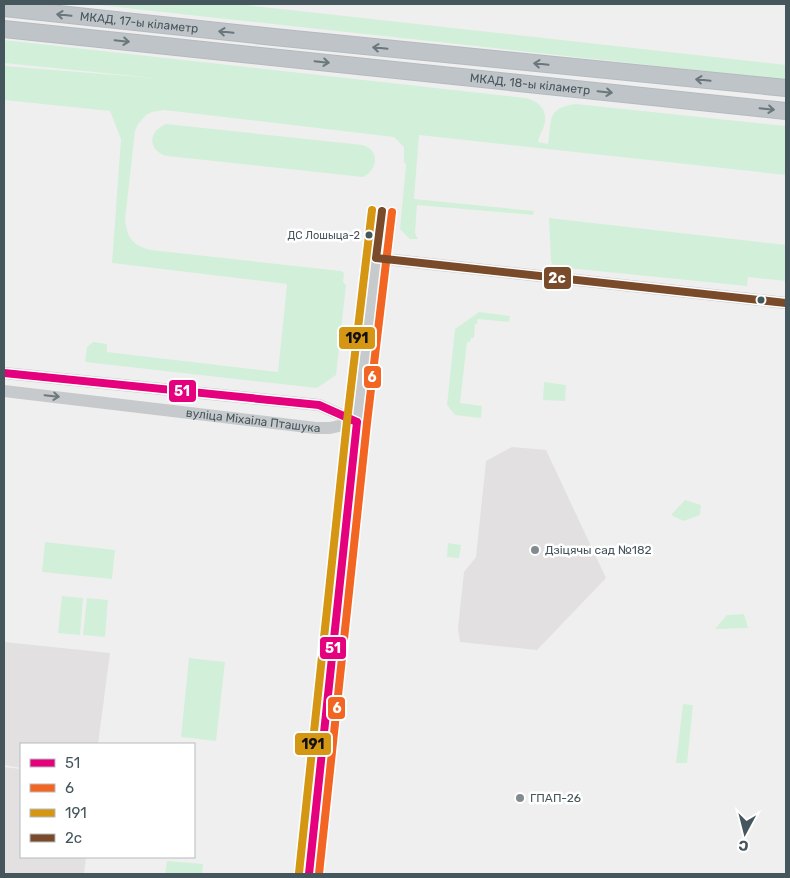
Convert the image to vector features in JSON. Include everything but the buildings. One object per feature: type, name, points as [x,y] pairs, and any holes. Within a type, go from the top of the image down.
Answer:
[{"type":"highway","name":"МКАД, 17-ы кіламетр","points":[[4,8],[274,37]]},
{"type":"highway","name":"МКАД, 17-ы кіламетр","points":[[4,29],[273,57]]},
{"type":"highway","name":"МКАД, 18-ы кіламетр","points":[[274,37],[786,88]]},
{"type":"highway","name":"МКАД, 18-ы кіламетр","points":[[273,57],[786,111]]},
{"type":"street","points":[[309,874],[376,258],[786,303]]},
{"type":"street","name":"вуліца Міхаіла Пташука","points":[[4,373],[319,405],[357,422]]},
{"type":"street","name":"вуліца Міхаіла Пташука","points":[[4,391],[316,428],[330,428],[357,422]]},
{"type":"shaded area","name":"Дзіцячы сад №182","points":[[512,447],[546,450],[606,578],[537,650],[460,642],[458,628],[464,572],[476,557],[486,461]]},
{"type":"shaded area","points":[[4,642],[110,653],[98,743],[20,743],[20,768],[4,765]]},
{"type":"shaded area","points":[[4,767],[20,769],[20,858],[86,858],[84,874],[4,874]]},
{"type":"green space","points":[[90,4],[237,4],[786,65],[786,80]]},
{"type":"green space","points":[[4,40],[526,98],[538,103],[545,113],[544,127],[538,142],[548,144],[552,117],[555,112],[566,106],[576,104],[786,126],[786,175],[419,135],[414,199],[534,211],[533,215],[417,205],[415,233],[418,239],[410,239],[400,229],[406,164],[404,163],[404,147],[394,137],[164,110],[152,112],[146,115],[135,131],[125,220],[129,236],[135,243],[151,250],[341,271],[344,273],[343,282],[346,285],[336,375],[317,388],[85,362],[87,347],[93,342],[107,344],[107,352],[278,372],[287,284],[112,263],[121,139],[110,111],[4,100],[4,66],[154,78],[4,63]]},
{"type":"green space","points":[[166,124],[363,145],[373,152],[375,161],[368,174],[363,177],[167,156],[156,150],[152,141],[156,131]]},
{"type":"green space","points":[[549,218],[786,245],[786,281],[748,277],[747,286],[558,267],[553,265],[551,261]]},
{"type":"green space","points":[[479,312],[510,316],[509,322],[478,319],[477,324],[475,324],[474,338],[467,342],[460,403],[482,406],[481,418],[455,415],[447,405],[455,329]]},
{"type":"green space","points":[[544,382],[566,385],[565,401],[543,400]]},
{"type":"green space","points":[[685,500],[701,505],[700,515],[683,521],[671,515]]},
{"type":"green space","points":[[45,542],[115,550],[112,579],[42,572]]},
{"type":"green space","points":[[448,543],[461,545],[459,558],[447,557]]},
{"type":"green space","points":[[62,596],[83,598],[80,635],[58,633]]},
{"type":"green space","points":[[87,598],[108,600],[105,637],[83,635]]},
{"type":"green space","points":[[744,614],[748,628],[715,629],[727,615]]},
{"type":"green space","points":[[189,658],[225,662],[216,741],[181,737]]},
{"type":"green space","points":[[683,704],[693,705],[687,763],[676,763]]},
{"type":"green space","points":[[167,861],[203,864],[202,874],[165,874]]},
{"type":"transit line","name":"191","points":[[299,873],[347,421],[372,210]]},
{"type":"transit line","name":"2с","points":[[382,211],[376,258],[786,303]]},
{"type":"transit line","name":"6","points":[[319,874],[367,423],[392,212]]},
{"type":"transit line","name":"51","points":[[4,373],[319,405],[357,422]]},
{"type":"transit line","name":"51","points":[[309,874],[357,422]]},
{"type":"place","name":"ДС Лошыца-2","points":[[369,235]]},
{"type":"place","name":"Дзіцячы сад №182","points":[[535,550]]},
{"type":"place","name":"ГПАП-26","points":[[520,798]]}]
